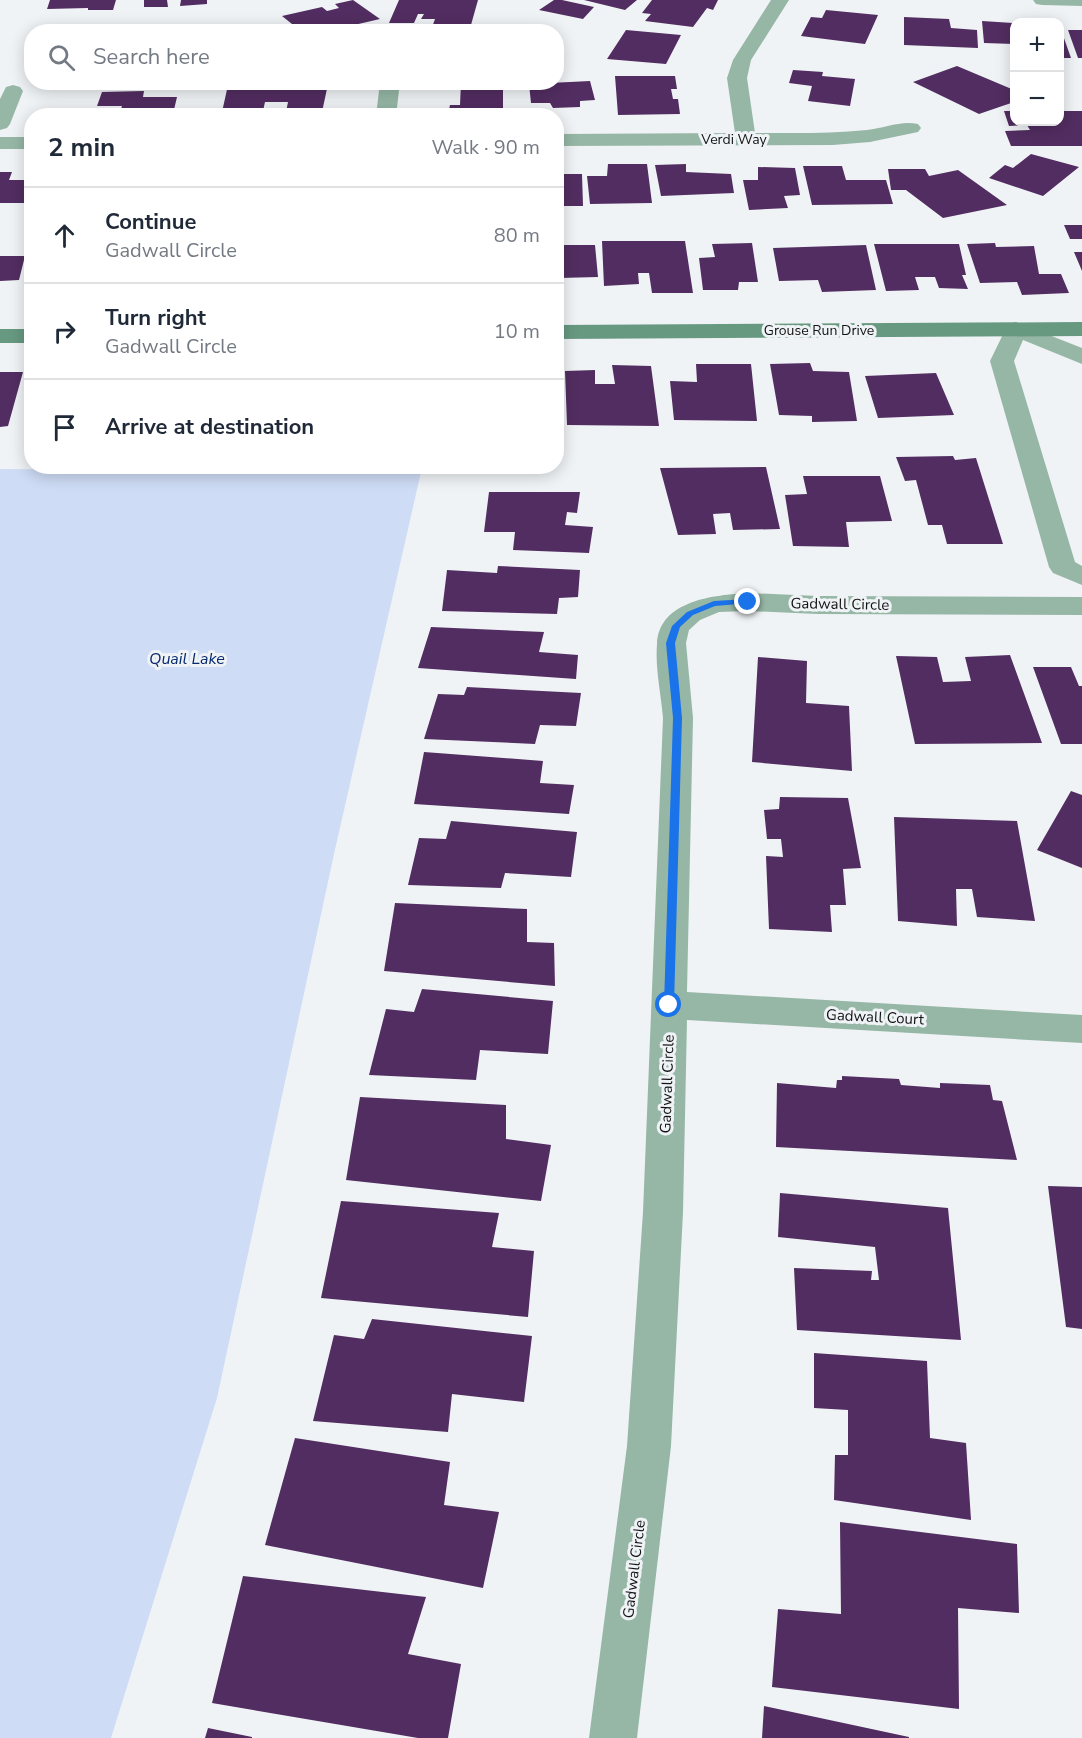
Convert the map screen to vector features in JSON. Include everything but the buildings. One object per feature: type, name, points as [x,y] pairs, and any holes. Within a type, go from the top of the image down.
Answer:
[{"type":"street","points":[[746,139],[737,78],[742,60],[780,0]]},
{"type":"street","points":[[1042,0],[1082,1]]},
{"type":"street","points":[[387,108],[389,90]]},
{"type":"street","points":[[0,124],[13,91]]},
{"type":"street","name":"Verdi Way","points":[[564,140],[833,140],[911,128]]},
{"type":"street","points":[[0,143],[24,143]]},
{"type":"street","points":[[1082,357],[1016,329],[1002,361],[1063,567],[1082,577]]},
{"type":"street","name":"Grouse Run Drive","points":[[564,332],[1082,329]]},
{"type":"street","points":[[0,336],[24,336]]},
{"type":"street","name":"Gadwall Circle","points":[[613,1738],[649,1446],[663,1212],[678,718],[671,643],[676,626],[690,614],[714,604],[748,602],[818,605],[1082,606]]},
{"type":"street","name":"Gadwall Court","points":[[669,1005],[1082,1029]]},
{"type":"water","name":"Quail Lake","points":[[0,469],[24,469],[24,474],[421,474],[334,854],[217,1398],[111,1738],[0,1738]]},
{"type":"route","points":[[669,1005],[678,718],[671,643],[676,626],[690,614],[714,604],[748,602]]}]
